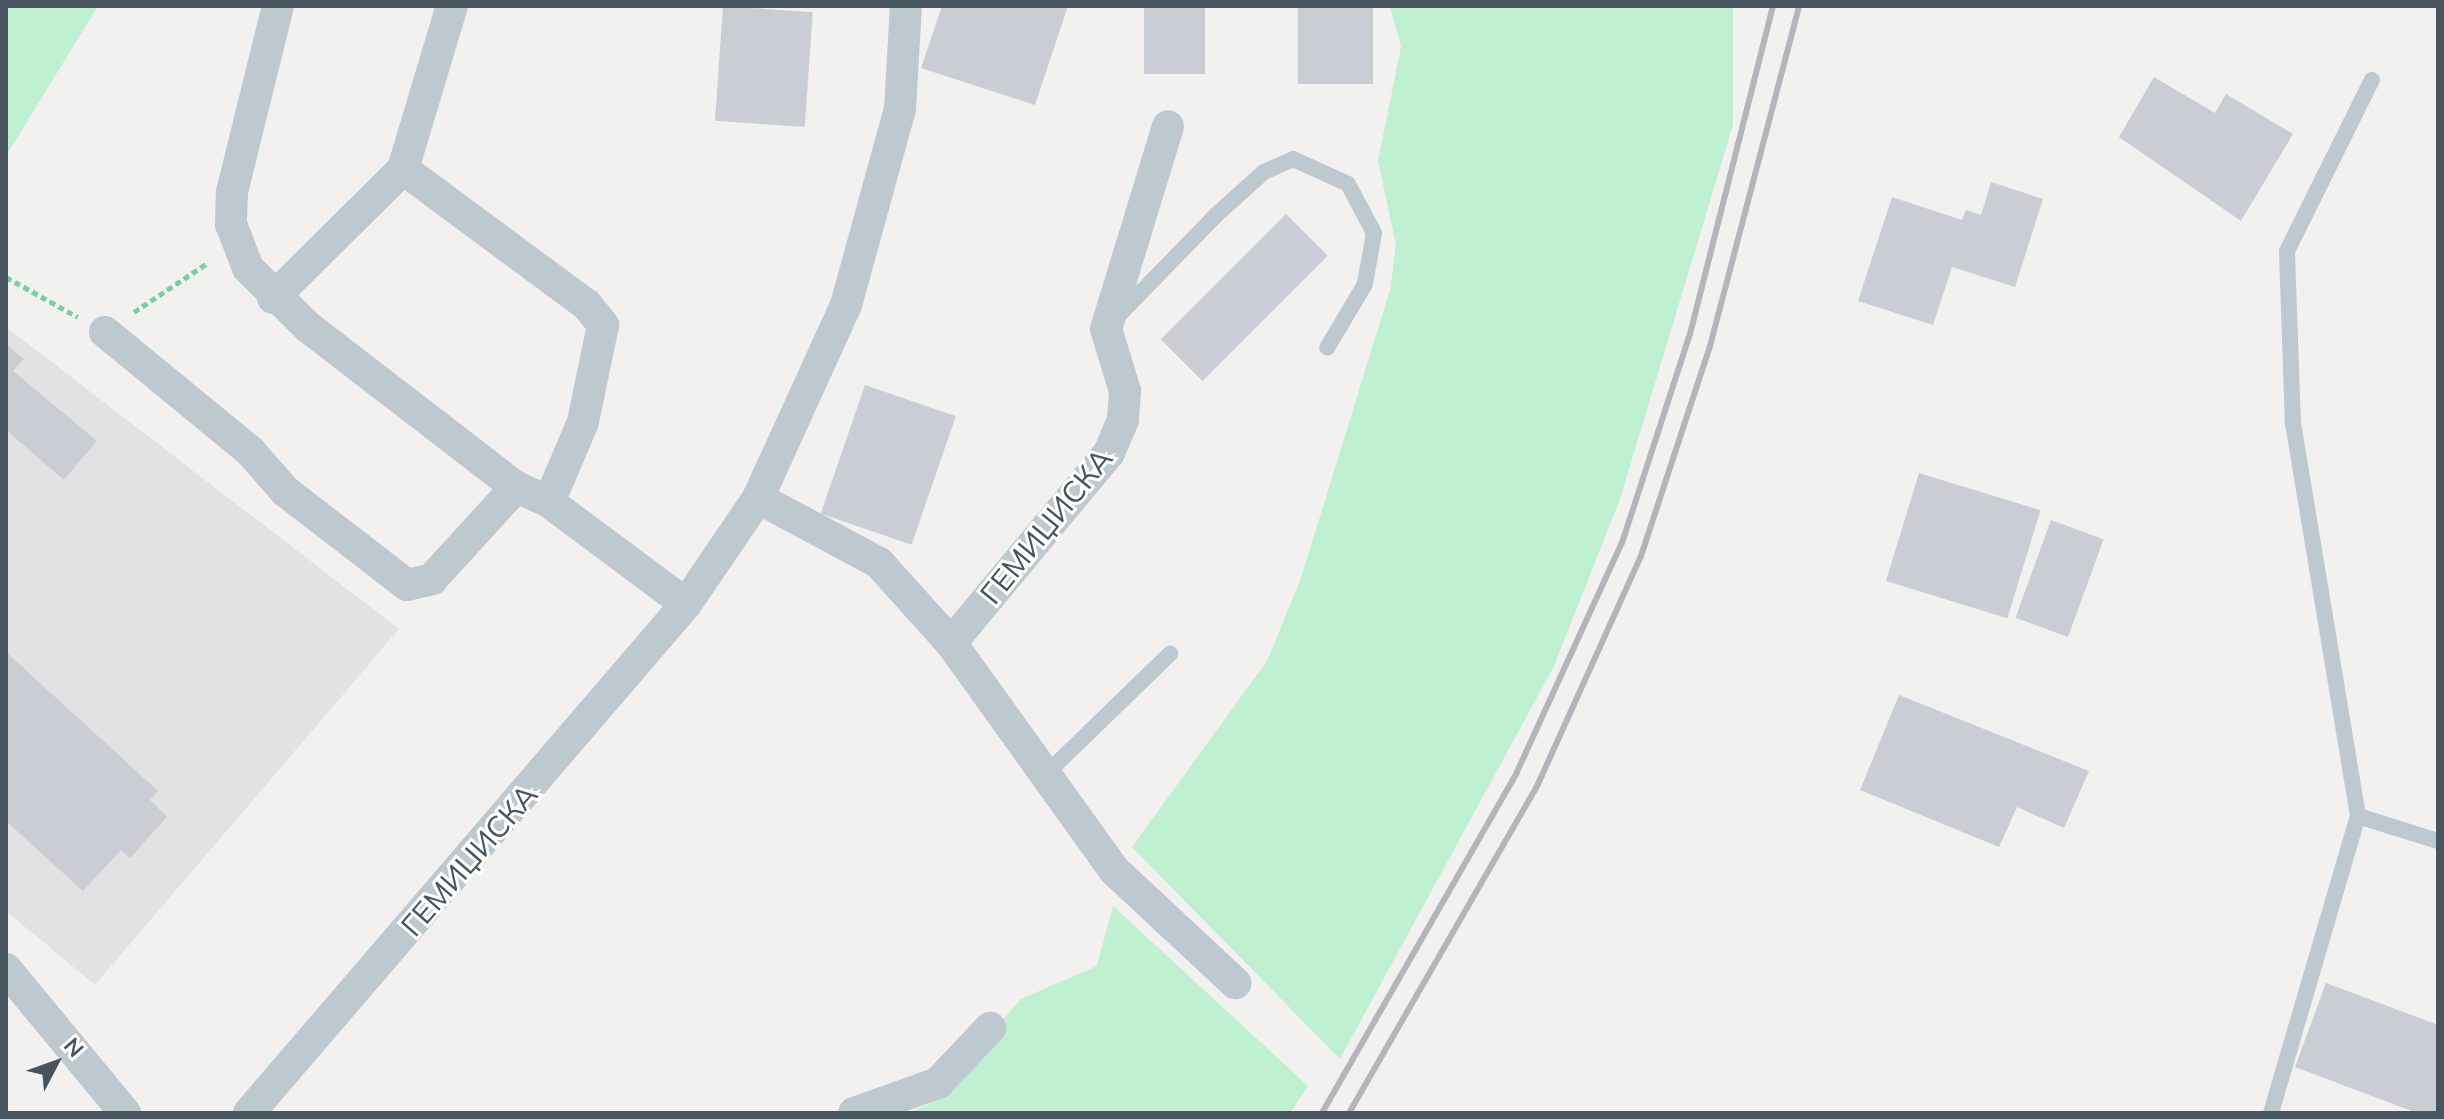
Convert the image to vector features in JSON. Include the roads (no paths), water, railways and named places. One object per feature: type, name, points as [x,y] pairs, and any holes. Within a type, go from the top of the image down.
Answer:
[{"type":"street","points":[[278,6],[232,192],[236,243],[273,298],[516,487],[549,502],[686,604]]},
{"type":"street","points":[[273,298],[403,169],[452,6]]},
{"type":"street","name":"ГЕМИЏИСКА","points":[[249,1113],[686,604],[758,498],[846,305],[900,109],[906,6]]},
{"type":"street","points":[[1106,329],[1168,126]]},
{"type":"street","points":[[403,169],[587,305],[603,325],[583,422],[549,502]]},
{"type":"street","name":"ГЕМИЏИСКА","points":[[951,643],[1109,453],[1125,391],[1106,329]]},
{"type":"street","points":[[105,332],[251,452],[285,491],[407,585],[432,579],[516,487]]},
{"type":"street","points":[[758,498],[879,563],[951,643],[1114,870],[1235,983]]},
{"type":"street","points":[[6,969],[125,1113]]},
{"type":"street","points":[[854,1113],[938,1083],[990,1028]]},
{"type":"lane","points":[[2271,1113],[2358,816],[2293,425],[2287,251],[2372,80]]},
{"type":"lane","points":[[1106,329],[1216,215],[1264,172],[1293,159],[1348,184],[1374,233],[1365,284],[1327,348]]},
{"type":"lane","points":[[1046,774],[1170,654]]},
{"type":"lane","points":[[2358,816],[2438,841]]},
{"type":"railway","points":[[1322,1113],[1516,774],[1622,543],[1690,334],[1773,6]]},
{"type":"railway","points":[[1349,1113],[1538,784],[1641,556],[1710,346],[1799,6]]}]
